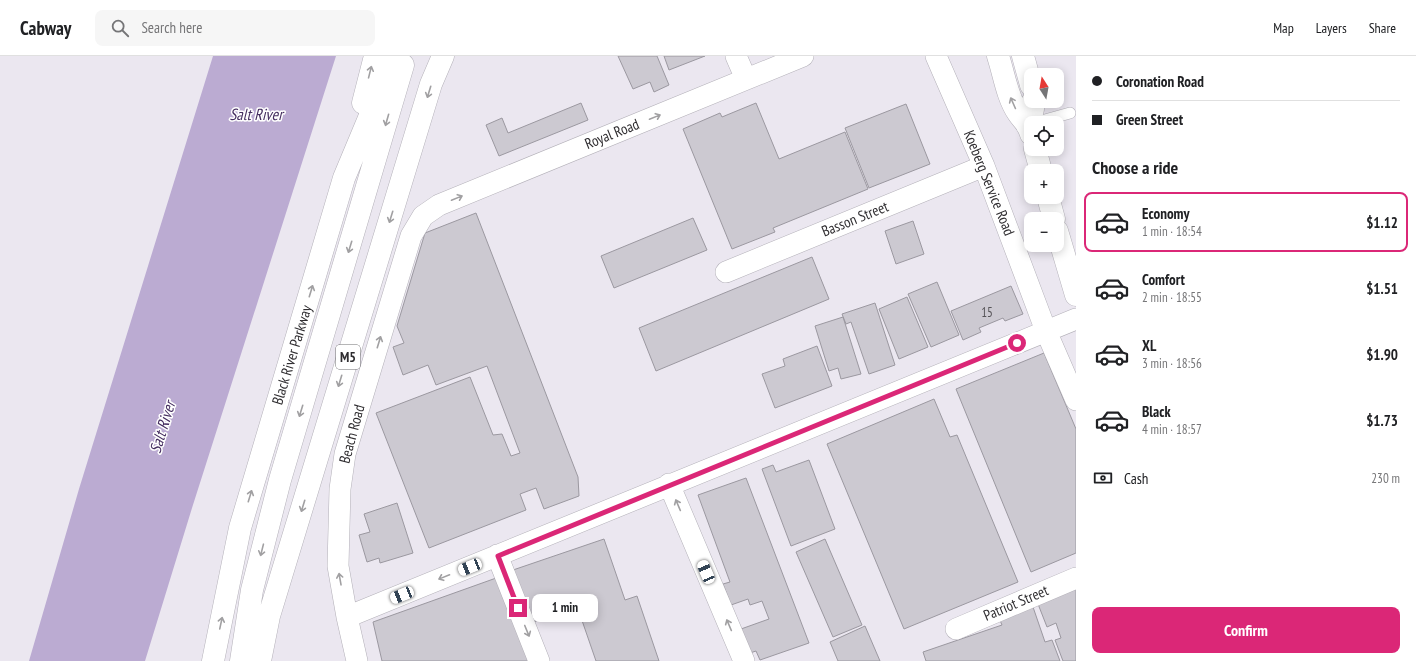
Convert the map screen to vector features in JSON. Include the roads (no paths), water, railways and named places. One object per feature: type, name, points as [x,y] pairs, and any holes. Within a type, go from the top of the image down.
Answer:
[{"type":"main road","points":[[344,178],[374,56]]},
{"type":"main road","name":"Black River Parkway","points":[[213,661],[240,528],[344,178],[395,56]]},
{"type":"main road","points":[[241,661],[252,590],[280,480],[370,182],[406,56]]},
{"type":"main road","name":"M5","points":[[260,661],[269,616],[431,84],[443,56]]},
{"type":"main road","points":[[998,56],[1011,98],[1018,113],[1024,119]]},
{"type":"main road","points":[[1023,56],[1026,68]]},
{"type":"main road","points":[[1063,252],[1076,295]]},
{"type":"street","points":[[736,56],[746,80]]},
{"type":"street","name":"Koeberg Service Road","points":[[936,56],[984,166],[1046,331],[1076,400]]},
{"type":"street","name":"Royal Road","points":[[423,216],[439,205],[746,80],[795,58]]},
{"type":"street","name":"Basson Street","points":[[726,272],[984,166]]},
{"type":"street","name":"Beach Road","points":[[357,661],[338,566],[340,489],[345,454],[411,236],[423,216]]},
{"type":"street","points":[[347,617],[498,556],[669,484],[1076,319]]},
{"type":"street","points":[[669,484],[744,661]]},
{"type":"street","points":[[498,556],[539,661]]},
{"type":"street","name":"Patriot Street","points":[[956,628],[1076,578]]},
{"type":"lane","points":[[1061,116],[1070,113]]},
{"type":"water","name":"Salt River","points":[[213,56],[336,56],[192,508],[145,661],[29,661],[79,489]]}]
